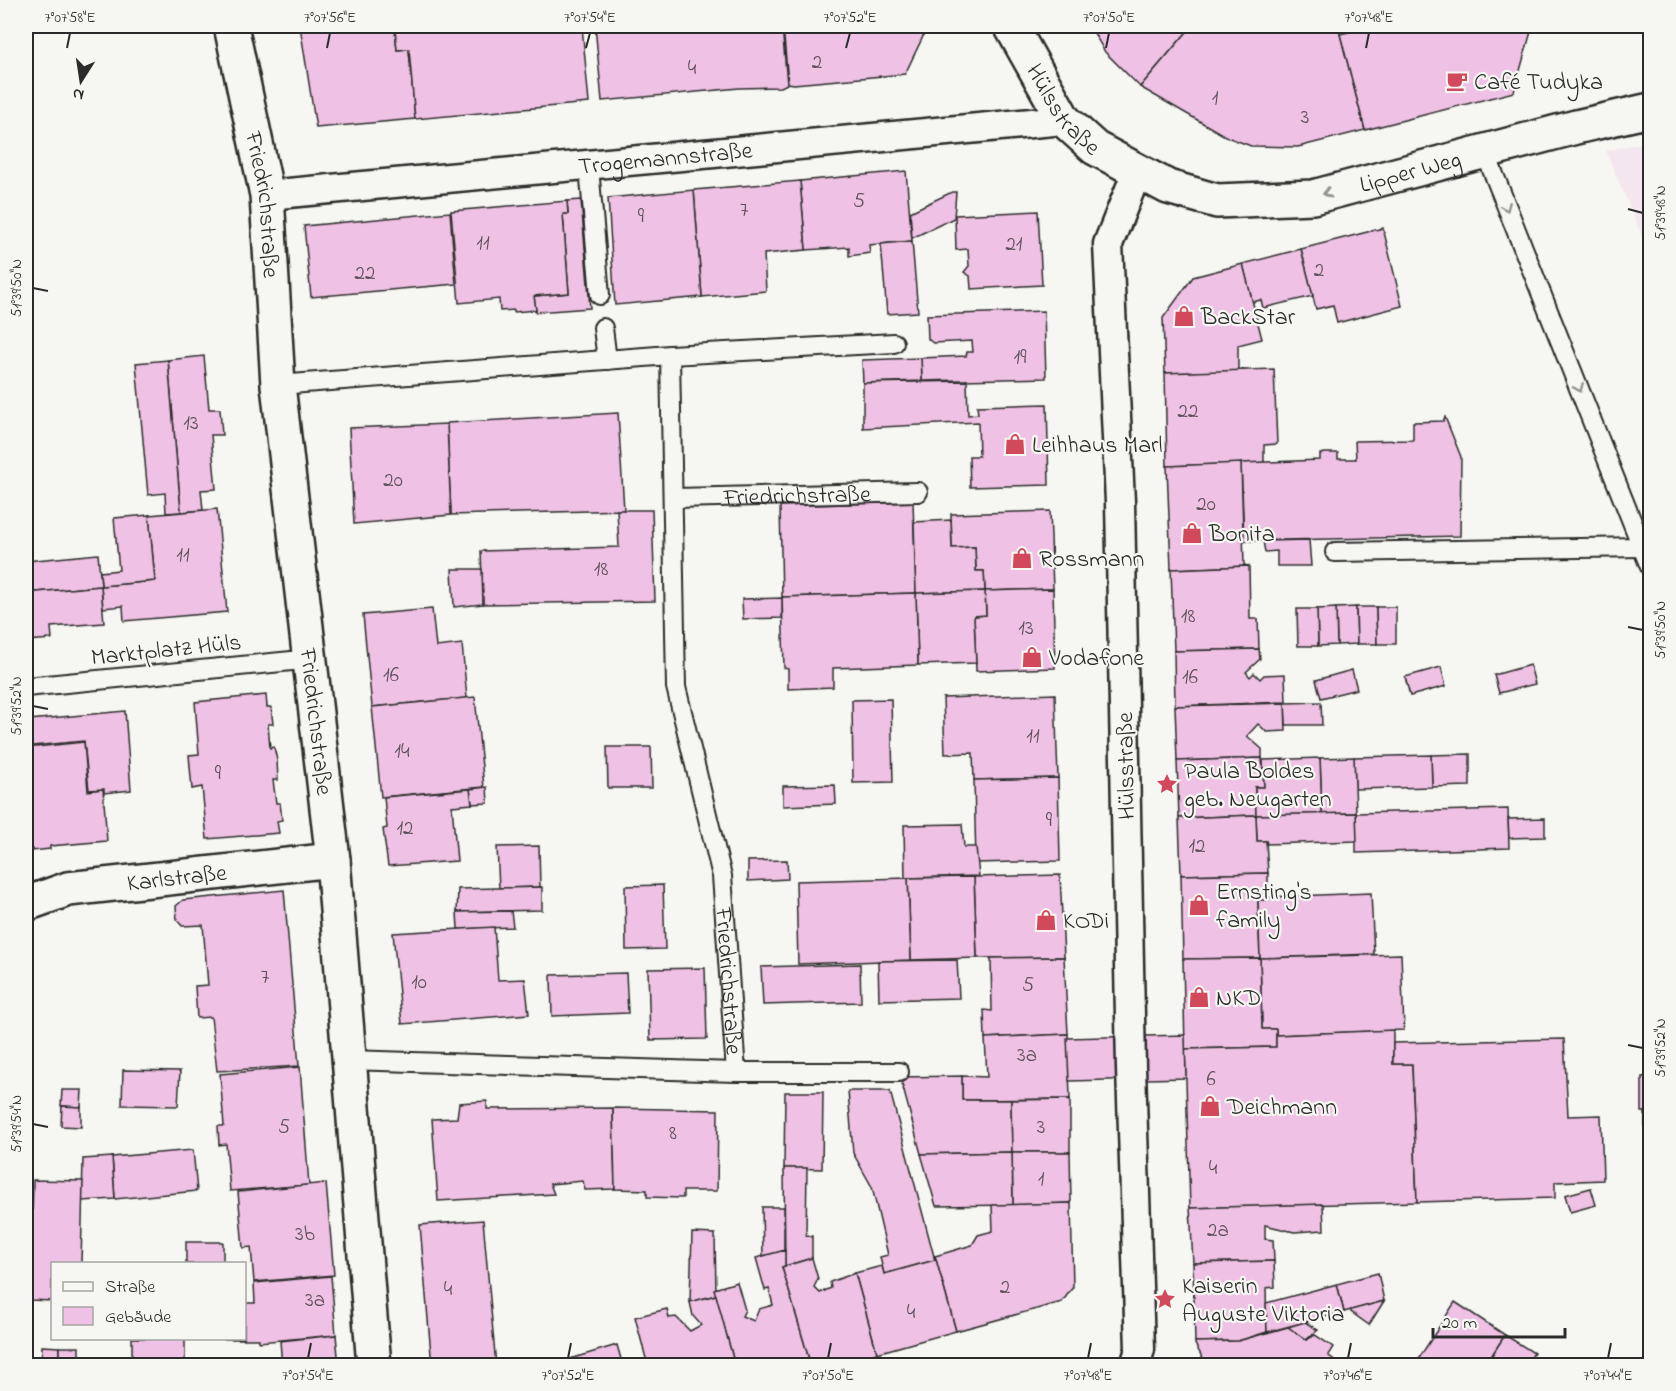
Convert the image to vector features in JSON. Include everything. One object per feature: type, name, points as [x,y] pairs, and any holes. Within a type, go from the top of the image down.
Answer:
[{"type":"street","name":"Friedrichstraße","points":[[231,26],[267,195],[278,385],[312,659],[333,860],[374,1365]]},
{"type":"street","name":"Hülsstraße","points":[[1011,26],[1065,120],[1095,148],[1168,187]]},
{"type":"street","name":"Lipper Weg","points":[[1168,187],[1217,201],[1312,197],[1576,127],[1650,110]]},
{"type":"street","name":"Trogemannstraße","points":[[267,195],[1065,120]]},
{"type":"street","name":"Hülsstraße","points":[[1136,1365],[1140,1349],[1131,1056],[1121,514],[1108,244],[1137,172]]},
{"type":"street","name":"Karlstraße","points":[[26,904],[68,889],[333,860]]},
{"type":"lane","points":[[1485,152],[1650,567]]},
{"type":"lane","points":[[589,166],[600,295]]},
{"type":"lane","points":[[603,328],[606,360]]},
{"type":"lane","points":[[278,385],[670,355],[894,343]]},
{"type":"lane","name":"Friedrichstraße","points":[[670,355],[675,498],[676,687],[722,876],[736,1072]]},
{"type":"lane","name":"Friedrichstraße","points":[[675,498],[918,492]]},
{"type":"lane","points":[[1335,552],[1642,547]]},
{"type":"lane","name":"Marktplatz Hüls","points":[[26,687],[312,659]]},
{"type":"lane","name":"Friedrichstraße","points":[[348,1060],[736,1072],[899,1072]]},
{"type":"shaded area","points":[[1650,141],[1650,255],[1606,151]]},
{"type":"building","points":[[300,26],[395,28],[397,50],[409,49],[415,119],[316,128]]},
{"type":"building","points":[[582,26],[589,103],[415,119],[409,49],[397,50],[395,28]]},
{"type":"building","points":[[595,26],[782,26],[787,84],[781,87],[739,88],[602,101]]},
{"type":"building","points":[[783,26],[928,26],[905,74],[794,84],[788,83]]},
{"type":"building","points":[[1090,26],[1192,26],[1140,87],[1105,52]]},
{"type":"building","points":[[1192,26],[1338,26],[1365,130],[1298,147],[1251,146],[1227,137],[1140,87]]},
{"type":"building","points":[[1375,26],[1523,26],[1524,30],[1532,28],[1514,92],[1365,130],[1340,34]]},
{"type":"building","points":[[906,171],[912,241],[869,245],[870,253],[849,256],[849,247],[806,250],[800,181]]},
{"type":"building","points":[[800,181],[806,250],[764,254],[766,291],[702,297],[694,190]]},
{"type":"building","points":[[694,190],[702,297],[615,305],[608,198]]},
{"type":"building","points":[[956,192],[954,218],[912,238],[910,212]]},
{"type":"building","points":[[581,200],[590,308],[536,312],[534,296],[569,293],[563,214],[568,214],[567,201]]},
{"type":"building","points":[[567,201],[568,214],[563,214],[569,293],[534,296],[536,310],[514,312],[514,310],[500,311],[499,299],[459,303],[451,211]]},
{"type":"building","points":[[1038,211],[1042,285],[971,289],[970,276],[964,272],[969,266],[968,249],[956,250],[955,215]]},
{"type":"building","points":[[450,212],[456,284],[311,297],[304,226]]},
{"type":"building","points":[[1383,228],[1402,306],[1337,323],[1333,305],[1316,309],[1301,249]]},
{"type":"building","points":[[912,241],[918,312],[887,314],[881,244]]},
{"type":"building","points":[[1301,249],[1313,296],[1263,308],[1261,300],[1252,302],[1243,264]]},
{"type":"building","points":[[1243,264],[1262,339],[1238,345],[1238,369],[1248,371],[1165,373],[1163,318],[1193,277]]},
{"type":"building","points":[[1044,311],[1046,378],[922,381],[921,358],[966,356],[967,352],[973,352],[972,341],[933,343],[928,339],[927,315]]},
{"type":"building","points":[[204,356],[209,409],[220,409],[222,435],[211,435],[216,489],[201,490],[203,510],[181,512],[168,360]]},
{"type":"building","points":[[921,358],[922,381],[863,383],[862,360]]},
{"type":"building","points":[[168,360],[181,512],[166,513],[165,493],[148,495],[136,363]]},
{"type":"building","points":[[1274,369],[1277,444],[1264,445],[1264,463],[1167,466],[1165,373]]},
{"type":"building","points":[[967,381],[968,415],[978,414],[977,406],[1047,404],[1049,485],[970,487],[969,456],[979,456],[978,422],[863,428],[863,383]]},
{"type":"building","points":[[618,413],[624,510],[451,515],[447,423]]},
{"type":"building","points":[[1445,417],[1461,457],[1460,536],[1244,541],[1241,463],[1320,460],[1320,454],[1325,453],[1338,453],[1338,459],[1356,459],[1355,441],[1413,440],[1413,422],[1443,421]]},
{"type":"building","points":[[447,424],[451,515],[354,524],[349,428]]},
{"type":"building","points":[[1241,463],[1244,565],[1249,566],[1171,569],[1167,466]]},
{"type":"building","points":[[913,502],[916,593],[782,597],[780,506]]},
{"type":"building","points":[[217,509],[227,612],[124,621],[123,606],[103,608],[101,586],[155,581],[149,515]]},
{"type":"building","points":[[617,510],[652,510],[655,601],[483,604],[481,551],[619,547]]},
{"type":"building","points":[[1050,511],[1053,589],[985,591],[984,571],[976,571],[975,547],[952,548],[951,514]]},
{"type":"building","points":[[149,515],[155,581],[101,586],[100,572],[119,570],[114,518]]},
{"type":"building","points":[[951,520],[952,548],[975,547],[976,571],[984,571],[985,591],[916,593],[914,522]]},
{"type":"building","points":[[1309,540],[1311,566],[1277,566],[1277,551],[1265,552],[1263,541]]},
{"type":"building","points":[[98,554],[101,586],[26,593],[26,561]]},
{"type":"building","points":[[1249,566],[1250,619],[1258,619],[1259,649],[1174,651],[1171,569]]},
{"type":"building","points":[[452,569],[482,569],[483,604],[454,607]]},
{"type":"building","points":[[101,586],[104,623],[51,627],[52,639],[26,641],[26,593]]},
{"type":"building","points":[[1053,589],[1055,668],[976,671],[974,616],[986,615],[985,591]]},
{"type":"building","points":[[985,591],[986,615],[974,616],[976,663],[918,665],[916,593]]},
{"type":"building","points":[[916,593],[918,665],[833,668],[833,687],[788,689],[788,669],[784,668],[782,597]]},
{"type":"building","points":[[782,598],[782,618],[743,619],[742,599]]},
{"type":"building","points":[[1356,607],[1357,644],[1337,645],[1336,608]]},
{"type":"building","points":[[1356,607],[1376,607],[1377,644],[1357,644]]},
{"type":"building","points":[[1376,607],[1396,607],[1396,644],[1377,644]]},
{"type":"building","points":[[1336,608],[1337,645],[1318,646],[1317,609]]},
{"type":"building","points":[[432,609],[436,647],[462,644],[467,698],[372,707],[363,615]]},
{"type":"building","points":[[1297,609],[1317,609],[1318,646],[1298,646]]},
{"type":"building","points":[[1259,649],[1260,659],[1246,672],[1250,677],[1254,673],[1260,679],[1264,675],[1285,674],[1286,702],[1175,706],[1174,651]]},
{"type":"building","points":[[1530,665],[1535,684],[1499,693],[1494,675]]},
{"type":"building","points":[[1441,667],[1446,686],[1410,696],[1405,677]]},
{"type":"building","points":[[1352,670],[1357,689],[1321,698],[1316,680]]},
{"type":"building","points":[[1055,694],[1058,778],[974,780],[973,753],[945,754],[943,698]]},
{"type":"building","points":[[266,695],[267,707],[271,707],[273,724],[268,724],[270,748],[274,747],[277,760],[278,780],[273,780],[276,803],[280,803],[282,820],[277,821],[279,833],[207,839],[202,787],[192,789],[189,755],[199,754],[195,702]]},
{"type":"building","points":[[475,697],[484,787],[381,797],[372,707]]},
{"type":"building","points":[[891,699],[893,782],[853,783],[852,700]]},
{"type":"building","points":[[1321,702],[1322,725],[1286,725],[1285,703]]},
{"type":"building","points":[[1285,703],[1286,731],[1267,732],[1258,724],[1247,736],[1262,749],[1262,758],[1177,761],[1175,706]]},
{"type":"building","points":[[125,711],[131,790],[104,793],[104,789],[89,790],[84,741],[32,746],[29,720]]},
{"type":"building","points":[[26,720],[28,720],[31,746],[26,747]]},
{"type":"building","points":[[84,742],[88,791],[103,789],[107,841],[50,846],[50,849],[32,851],[32,849],[26,849],[26,748]]},
{"type":"building","points":[[607,747],[651,747],[652,788],[608,788]]},
{"type":"building","points":[[1470,754],[1470,786],[1432,787],[1431,755]]},
{"type":"building","points":[[1431,755],[1432,787],[1355,789],[1354,757]]},
{"type":"building","points":[[1354,757],[1356,813],[1322,814],[1320,758]]},
{"type":"building","points":[[1262,758],[1264,787],[1255,787],[1256,815],[1179,818],[1177,761]]},
{"type":"building","points":[[1320,758],[1322,814],[1256,815],[1255,787],[1264,787],[1263,760]]},
{"type":"building","points":[[1058,778],[1060,861],[976,863],[974,780]]},
{"type":"building","points":[[835,785],[836,804],[783,806],[783,786]]},
{"type":"building","points":[[487,787],[488,803],[472,804],[470,789]]},
{"type":"building","points":[[470,789],[472,804],[452,806],[457,861],[388,866],[383,829],[387,828],[384,797]]},
{"type":"building","points":[[1508,809],[1509,848],[1356,853],[1356,813]]},
{"type":"building","points":[[1356,813],[1357,841],[1267,844],[1266,841],[1257,841],[1256,815]]},
{"type":"building","points":[[1256,815],[1257,841],[1266,841],[1268,873],[1181,875],[1179,818]]},
{"type":"building","points":[[1545,818],[1545,837],[1509,838],[1508,819]]},
{"type":"building","points":[[962,824],[964,847],[976,847],[979,876],[905,878],[904,825]]},
{"type":"building","points":[[539,846],[540,887],[499,888],[497,847]]},
{"type":"building","points":[[787,860],[788,879],[748,881],[748,861]]},
{"type":"building","points":[[1268,873],[1268,900],[1258,900],[1260,958],[1183,959],[1181,875]]},
{"type":"building","points":[[1060,875],[1064,957],[977,958],[974,877]]},
{"type":"building","points":[[974,877],[977,958],[911,960],[908,878]]},
{"type":"building","points":[[908,878],[911,960],[798,964],[796,881]]},
{"type":"building","points":[[663,885],[665,949],[626,950],[625,886]]},
{"type":"building","points":[[542,887],[542,910],[457,912],[458,889]]},
{"type":"building","points":[[284,890],[299,1066],[217,1071],[211,1017],[197,1018],[195,986],[208,985],[203,925],[182,926],[177,920],[176,906],[183,900]]},
{"type":"building","points":[[1371,893],[1374,954],[1260,958],[1258,900],[1268,900],[1268,897]]},
{"type":"building","points":[[511,911],[513,927],[458,929],[457,912]]},
{"type":"building","points":[[494,927],[498,980],[525,979],[529,1014],[402,1024],[393,933]]},
{"type":"building","points":[[1401,954],[1404,1030],[1276,1035],[1276,1029],[1262,1029],[1260,958]]},
{"type":"building","points":[[1064,957],[1068,1034],[985,1038],[984,1010],[992,1011],[991,958]]},
{"type":"building","points":[[1260,958],[1262,1029],[1276,1029],[1276,1047],[1185,1049],[1183,959]]},
{"type":"building","points":[[957,960],[959,998],[879,1000],[878,961]]},
{"type":"building","points":[[860,964],[861,1002],[763,1005],[761,967]]},
{"type":"building","points":[[705,968],[707,1039],[650,1040],[648,969]]},
{"type":"building","points":[[626,973],[628,1013],[552,1016],[551,975]]},
{"type":"building","points":[[1393,1030],[1393,1064],[1412,1064],[1417,1202],[1190,1208],[1185,1049],[1276,1047],[1276,1035]]},
{"type":"building","points":[[1068,1034],[1070,1099],[962,1100],[962,1076],[987,1077],[985,1038]]},
{"type":"building","points":[[1185,1035],[1186,1078],[1069,1081],[1067,1038]]},
{"type":"building","points":[[1564,1039],[1568,1116],[1601,1115],[1603,1180],[1555,1182],[1555,1198],[1417,1202],[1412,1064],[1393,1064],[1393,1043]]},
{"type":"building","points":[[300,1067],[309,1185],[230,1191],[226,1144],[219,1145],[218,1126],[224,1126],[220,1074]]},
{"type":"building","points":[[123,1070],[180,1071],[178,1106],[122,1105]]},
{"type":"building","points":[[962,1076],[962,1100],[1011,1100],[1012,1152],[921,1154],[900,1077]]},
{"type":"building","points":[[1650,1076],[1650,1112],[1642,1112],[1642,1077]]},
{"type":"building","points":[[62,1090],[82,1090],[81,1107],[61,1106]]},
{"type":"building","points":[[848,1091],[890,1091],[935,1260],[884,1274],[880,1257],[888,1255],[872,1187],[853,1153]]},
{"type":"building","points":[[785,1092],[823,1092],[822,1169],[784,1168]]},
{"type":"building","points":[[1070,1099],[1070,1152],[1012,1152],[1011,1100]]},
{"type":"building","points":[[487,1101],[487,1109],[613,1108],[615,1189],[585,1190],[583,1181],[550,1184],[554,1194],[438,1201],[432,1119],[457,1118],[459,1103]]},
{"type":"building","points":[[62,1106],[81,1107],[81,1127],[61,1126]]},
{"type":"building","points":[[613,1108],[718,1110],[717,1191],[683,1191],[683,1198],[647,1197],[647,1190],[615,1189]]},
{"type":"building","points":[[1645,1112],[1650,1112],[1650,1131],[1645,1131]]},
{"type":"building","points":[[193,1150],[197,1191],[115,1199],[112,1157]]},
{"type":"building","points":[[1012,1152],[1070,1152],[1071,1203],[1013,1205]]},
{"type":"building","points":[[1012,1152],[1013,1205],[936,1206],[921,1154]]},
{"type":"building","points":[[112,1157],[115,1199],[82,1201],[83,1159]]},
{"type":"building","points":[[784,1168],[807,1168],[806,1235],[812,1236],[812,1258],[785,1266]]},
{"type":"building","points":[[33,1180],[83,1181],[81,1262],[51,1262],[51,1301],[30,1300]]},
{"type":"building","points":[[326,1183],[334,1275],[254,1282],[251,1247],[243,1248],[238,1192]]},
{"type":"building","points":[[1591,1188],[1596,1205],[1570,1212],[1565,1195]]},
{"type":"building","points":[[1071,1203],[1073,1287],[1062,1302],[956,1331],[935,1256],[972,1245],[978,1235],[993,1231],[992,1205]]},
{"type":"building","points":[[1323,1204],[1324,1230],[1294,1232],[1265,1225],[1265,1239],[1273,1240],[1274,1261],[1193,1263],[1190,1208]]},
{"type":"building","points":[[762,1207],[784,1207],[784,1251],[763,1256]]},
{"type":"building","points":[[483,1220],[496,1366],[432,1366],[420,1225]]},
{"type":"building","points":[[692,1233],[715,1234],[716,1295],[690,1302]]},
{"type":"building","points":[[186,1242],[223,1242],[223,1262],[186,1262]]},
{"type":"building","points":[[785,1250],[785,1266],[782,1267],[811,1366],[735,1366],[714,1289],[737,1282],[745,1310],[742,1316],[754,1321],[759,1309],[773,1305],[769,1289],[765,1290],[756,1258]]},
{"type":"building","points":[[934,1256],[956,1331],[877,1353],[855,1273],[882,1266],[884,1274],[935,1260]]},
{"type":"building","points":[[812,1258],[818,1279],[814,1287],[820,1293],[831,1288],[830,1282],[855,1273],[877,1353],[833,1366],[811,1366],[782,1267]]},
{"type":"building","points":[[1274,1261],[1275,1287],[1266,1288],[1267,1332],[1238,1341],[1195,1342],[1193,1263]]},
{"type":"building","points":[[1378,1273],[1384,1301],[1344,1312],[1337,1284]]},
{"type":"building","points":[[331,1276],[336,1335],[259,1342],[259,1339],[246,1339],[246,1303],[255,1303],[254,1283]]},
{"type":"building","points":[[1337,1284],[1344,1312],[1267,1332],[1266,1303]]},
{"type":"building","points":[[716,1295],[735,1366],[648,1366],[635,1317],[667,1309],[669,1318],[676,1317],[690,1331],[701,1325],[693,1316],[690,1302]]},
{"type":"building","points":[[1384,1301],[1369,1325],[1351,1312],[1351,1310]]},
{"type":"building","points":[[1455,1302],[1505,1335],[1485,1366],[1414,1366]]},
{"type":"building","points":[[1305,1322],[1318,1330],[1306,1340],[1288,1327]]},
{"type":"building","points":[[1288,1327],[1306,1340],[1315,1335],[1333,1347],[1328,1355],[1342,1366],[1207,1366],[1195,1344],[1195,1342],[1238,1341]]},
{"type":"building","points":[[336,1335],[339,1366],[282,1366],[280,1341]]},
{"type":"building","points":[[1505,1335],[1534,1353],[1526,1366],[1485,1366]]},
{"type":"building","points":[[132,1340],[185,1340],[185,1366],[132,1366]]},
{"type":"building","points":[[617,1345],[623,1366],[568,1366],[572,1364],[570,1359]]},
{"type":"building","points":[[42,1346],[60,1347],[60,1366],[41,1366]]},
{"type":"building","points":[[60,1347],[79,1347],[79,1366],[60,1366]]},
{"type":"place","name":"Café Tudyka","points":[[1457,81]]},
{"type":"place","name":"BackStar","points":[[1184,316]]},
{"type":"place","name":"Leihhaus Marl","points":[[1015,444]]},
{"type":"place","name":"Bonita","points":[[1192,533]]},
{"type":"place","name":"Rossmann","points":[[1022,558]]},
{"type":"place","name":"Vodafone","points":[[1032,657]]},
{"type":"place","name":"Paula Boldes geb. Neugarten","points":[[1167,784]]},
{"type":"place","name":"Ernsting's family","points":[[1199,905]]},
{"type":"place","name":"KODi","points":[[1046,920]]},
{"type":"place","name":"NKD","points":[[1199,997]]},
{"type":"place","name":"Deichmann","points":[[1210,1106]]},
{"type":"place","name":"Kaiserin Auguste Viktoria","points":[[1165,1299]]}]
